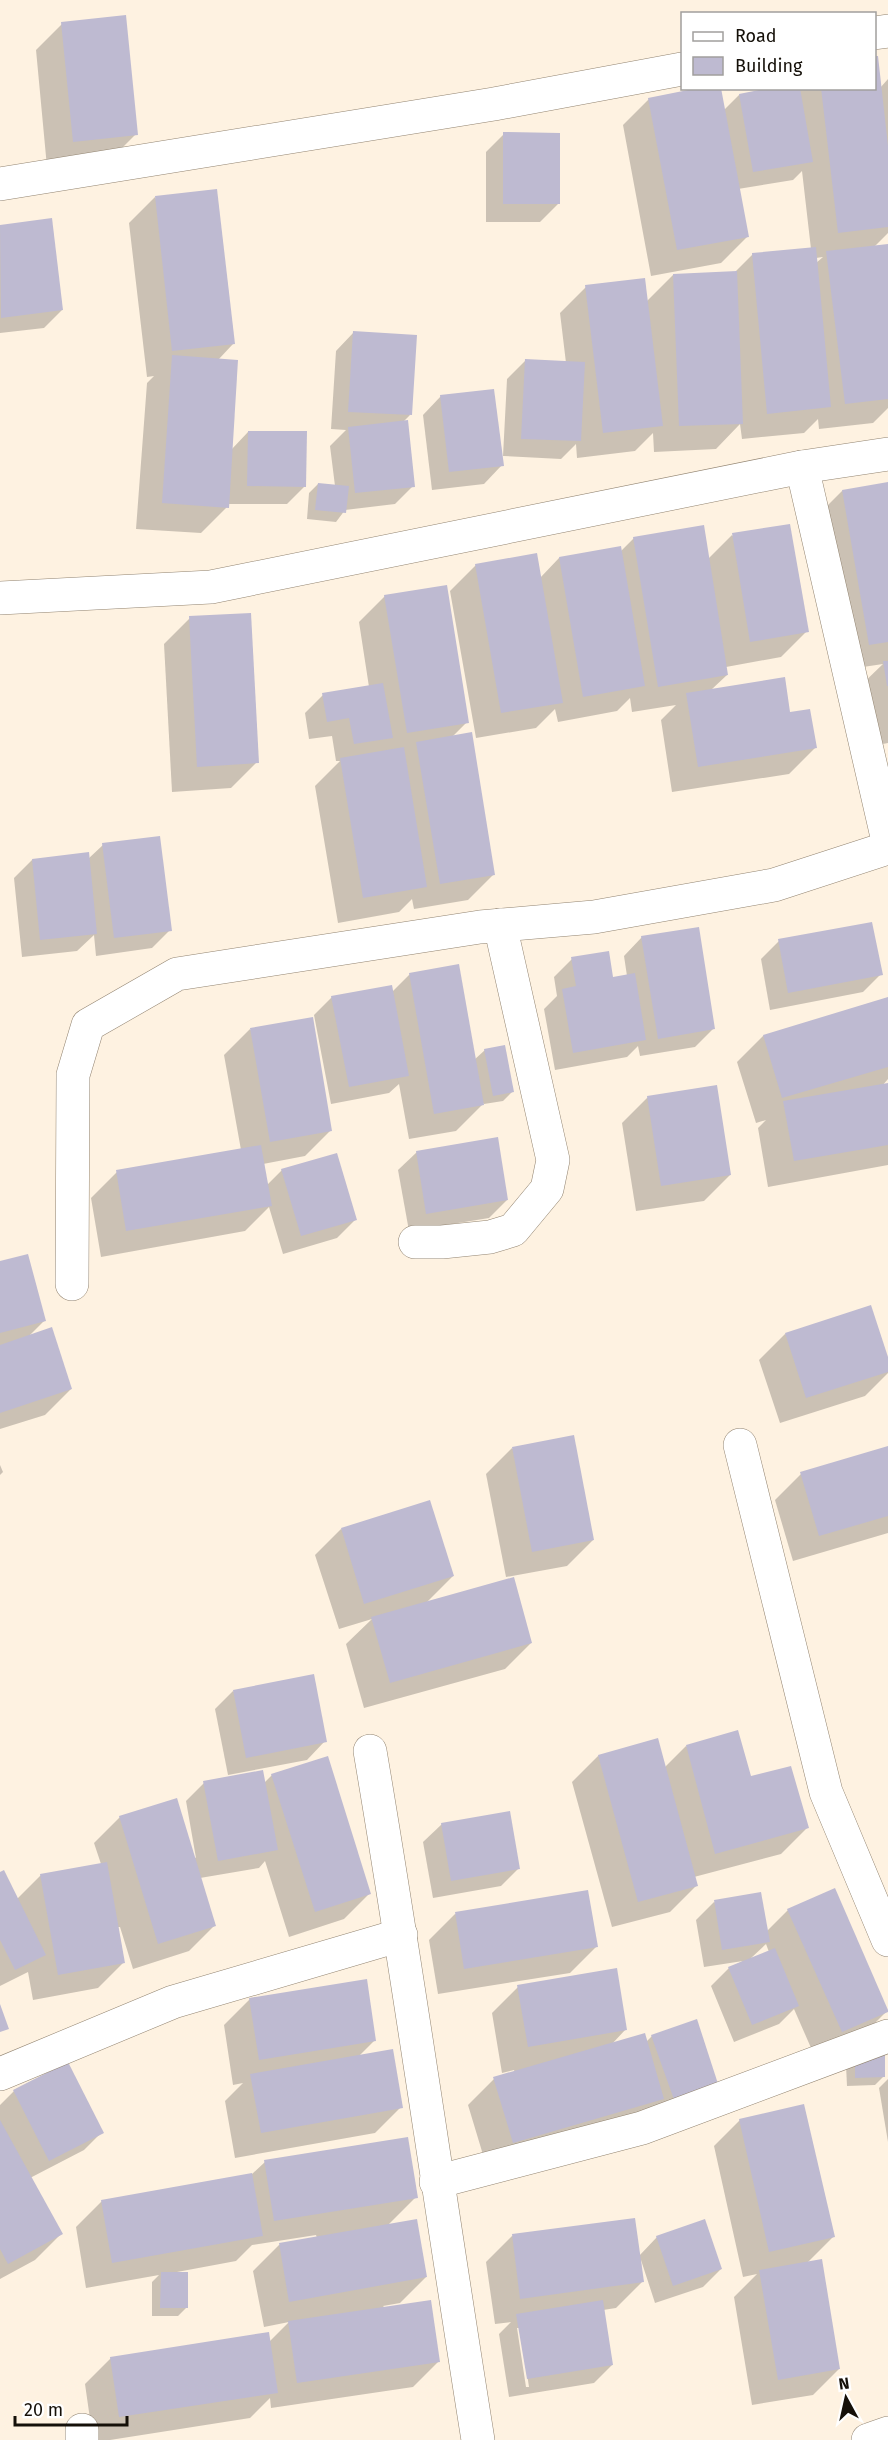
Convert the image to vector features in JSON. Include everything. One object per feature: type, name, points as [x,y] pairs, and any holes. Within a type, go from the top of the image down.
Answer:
[{"type":"street","points":[[0,184],[494,104],[681,69]]},
{"type":"street","points":[[0,598],[211,586],[802,466],[888,454]]},
{"type":"street","points":[[802,466],[888,841]]},
{"type":"street","points":[[72,1284],[73,1075],[88,1025],[177,974],[376,941],[500,925],[594,917],[774,885],[888,848]]},
{"type":"street","points":[[415,1242],[480,1238],[513,1230],[547,1189],[553,1160],[500,925]]},
{"type":"street","points":[[740,1444],[826,1792],[888,1940]]},
{"type":"street","points":[[370,1751],[401,1935],[436,2182],[478,2440]]},
{"type":"street","points":[[0,2074],[173,2002],[401,1935]]},
{"type":"street","points":[[436,2182],[642,2128],[888,2037]]},
{"type":"street","points":[[868,2440],[888,2433]]},
{"type":"building","points":[[126,15],[138,135],[73,142],[61,22]]},
{"type":"building","points":[[876,56],[878,56],[888,146],[888,227],[838,233],[821,90],[876,90]]},
{"type":"building","points":[[688,90],[721,90],[749,237],[677,250],[648,98]]},
{"type":"building","points":[[759,90],[800,90],[813,162],[753,172],[739,94]]},
{"type":"building","points":[[503,132],[560,133],[560,204],[503,204]]},
{"type":"building","points":[[217,189],[235,344],[172,351],[155,196]]},
{"type":"building","points":[[52,218],[63,310],[1,318],[0,225]]},
{"type":"building","points":[[888,244],[888,399],[845,404],[826,251]]},
{"type":"building","points":[[816,247],[831,407],[767,414],[752,253]]},
{"type":"building","points":[[737,271],[743,424],[679,426],[673,274]]},
{"type":"building","points":[[645,278],[663,426],[603,433],[585,285]]},
{"type":"building","points":[[353,331],[417,335],[412,415],[348,412]]},
{"type":"building","points":[[172,355],[238,360],[229,508],[162,503]]},
{"type":"building","points":[[525,359],[585,362],[581,441],[521,439]]},
{"type":"building","points":[[494,389],[504,466],[449,472],[440,395]]},
{"type":"building","points":[[408,420],[415,487],[355,493],[348,427]]},
{"type":"building","points":[[248,431],[307,431],[306,487],[247,486]]},
{"type":"building","points":[[888,482],[888,642],[869,645],[842,490]]},
{"type":"building","points":[[318,483],[349,486],[346,513],[315,510]]},
{"type":"building","points":[[790,524],[809,632],[750,642],[732,533]]},
{"type":"building","points":[[704,525],[728,675],[658,687],[633,537]]},
{"type":"building","points":[[621,546],[645,686],[583,697],[559,557]]},
{"type":"building","points":[[537,553],[563,703],[501,713],[475,564]]},
{"type":"building","points":[[447,585],[469,723],[407,733],[384,595]]},
{"type":"building","points":[[251,613],[259,763],[197,767],[189,616]]},
{"type":"building","points":[[883,661],[888,661],[888,686],[887,686]]},
{"type":"building","points":[[785,677],[790,712],[810,709],[817,748],[698,767],[686,693]]},
{"type":"building","points":[[383,683],[393,738],[354,744],[349,718],[327,722],[322,693]]},
{"type":"building","points":[[472,732],[495,875],[440,884],[416,742]]},
{"type":"building","points":[[404,747],[427,887],[363,898],[340,758]]},
{"type":"building","points":[[160,836],[172,931],[114,938],[102,843]]},
{"type":"building","points":[[89,852],[97,934],[40,940],[32,859]]},
{"type":"building","points":[[872,922],[883,975],[788,993],[778,939]]},
{"type":"building","points":[[699,927],[715,1029],[658,1039],[641,936]]},
{"type":"building","points":[[609,951],[613,977],[635,973],[646,1040],[573,1053],[562,989],[576,986],[571,957]]},
{"type":"building","points":[[459,964],[484,1105],[434,1114],[409,973]]},
{"type":"building","points":[[392,985],[409,1076],[349,1087],[331,996]]},
{"type":"building","points":[[888,997],[888,1067],[782,1098],[763,1035]]},
{"type":"building","points":[[313,1017],[332,1131],[270,1142],[250,1028]]},
{"type":"building","points":[[505,1045],[514,1092],[493,1096],[484,1049]]},
{"type":"building","points":[[888,1083],[888,1145],[794,1161],[783,1101]]},
{"type":"building","points":[[717,1085],[731,1175],[661,1186],[647,1096]]},
{"type":"building","points":[[498,1137],[508,1200],[426,1214],[416,1151]]},
{"type":"building","points":[[261,1145],[272,1206],[126,1231],[116,1170]]},
{"type":"building","points":[[337,1153],[357,1220],[301,1236],[281,1169]]},
{"type":"building","points":[[28,1254],[46,1321],[0,1333],[0,1261]]},
{"type":"building","points":[[871,1305],[888,1357],[888,1372],[806,1398],[785,1333]]},
{"type":"building","points":[[52,1327],[72,1389],[0,1413],[0,1345]]},
{"type":"building","points":[[574,1435],[594,1540],[532,1552],[512,1447]]},
{"type":"building","points":[[888,1446],[888,1516],[819,1536],[800,1472]]},
{"type":"building","points":[[430,1500],[454,1576],[364,1604],[341,1528]]},
{"type":"building","points":[[514,1577],[532,1643],[390,1683],[371,1617]]},
{"type":"building","points":[[314,1674],[327,1742],[246,1758],[233,1690]]},
{"type":"building","points":[[738,1730],[751,1776],[791,1766],[809,1828],[715,1854],[686,1745]]},
{"type":"building","points":[[658,1738],[698,1886],[638,1902],[598,1755]]},
{"type":"building","points":[[328,1756],[371,1894],[315,1912],[271,1774]]},
{"type":"building","points":[[263,1770],[278,1850],[218,1861],[203,1781]]},
{"type":"building","points":[[177,1798],[216,1926],[158,1944],[119,1816]]},
{"type":"building","points":[[510,1811],[520,1869],[451,1881],[441,1823]]},
{"type":"building","points":[[107,1862],[125,1963],[58,1975],[40,1874]]},
{"type":"building","points":[[4,1870],[46,1955],[15,1970],[0,1940],[0,1872]]},
{"type":"building","points":[[835,1888],[888,2010],[888,2012],[842,2032],[787,1909]]},
{"type":"building","points":[[588,1890],[598,1947],[464,1969],[455,1912]]},
{"type":"building","points":[[761,1892],[770,1942],[722,1950],[714,1900]]},
{"type":"building","points":[[775,1948],[799,2006],[752,2025],[728,1967]]},
{"type":"building","points":[[617,1968],[627,2030],[528,2047],[517,1985]]},
{"type":"building","points":[[367,1979],[376,2041],[259,2060],[249,1998]]},
{"type":"building","points":[[0,2004],[9,2029],[0,2032]]},
{"type":"building","points":[[697,2019],[721,2093],[677,2108],[651,2035]]},
{"type":"building","points":[[645,2033],[664,2099],[513,2143],[493,2077]]},
{"type":"building","points":[[393,2049],[403,2108],[261,2133],[250,2074]]},
{"type":"building","points":[[885,2054],[885,2077],[855,2078],[855,2055]]},
{"type":"building","points":[[68,2062],[104,2133],[49,2161],[13,2090]]},
{"type":"building","points":[[804,2104],[835,2237],[769,2252],[739,2119]]},
{"type":"building","points":[[0,2120],[63,2234],[8,2264],[0,2249]]},
{"type":"building","points":[[408,2137],[418,2198],[274,2221],[264,2160]]},
{"type":"building","points":[[252,2173],[263,2236],[112,2263],[101,2200]]},
{"type":"building","points":[[635,2218],[644,2282],[520,2299],[512,2234]]},
{"type":"building","points":[[417,2219],[427,2277],[289,2302],[279,2243]]},
{"type":"building","points":[[705,2219],[722,2269],[673,2286],[656,2236]]},
{"type":"building","points":[[822,2259],[840,2369],[778,2380],[759,2270]]},
{"type":"building","points":[[161,2272],[188,2272],[188,2308],[160,2308]]},
{"type":"building","points":[[431,2300],[440,2362],[297,2383],[288,2321]]},
{"type":"building","points":[[603,2300],[613,2365],[527,2379],[516,2314]]},
{"type":"building","points":[[269,2332],[278,2393],[119,2417],[110,2357]]}]
